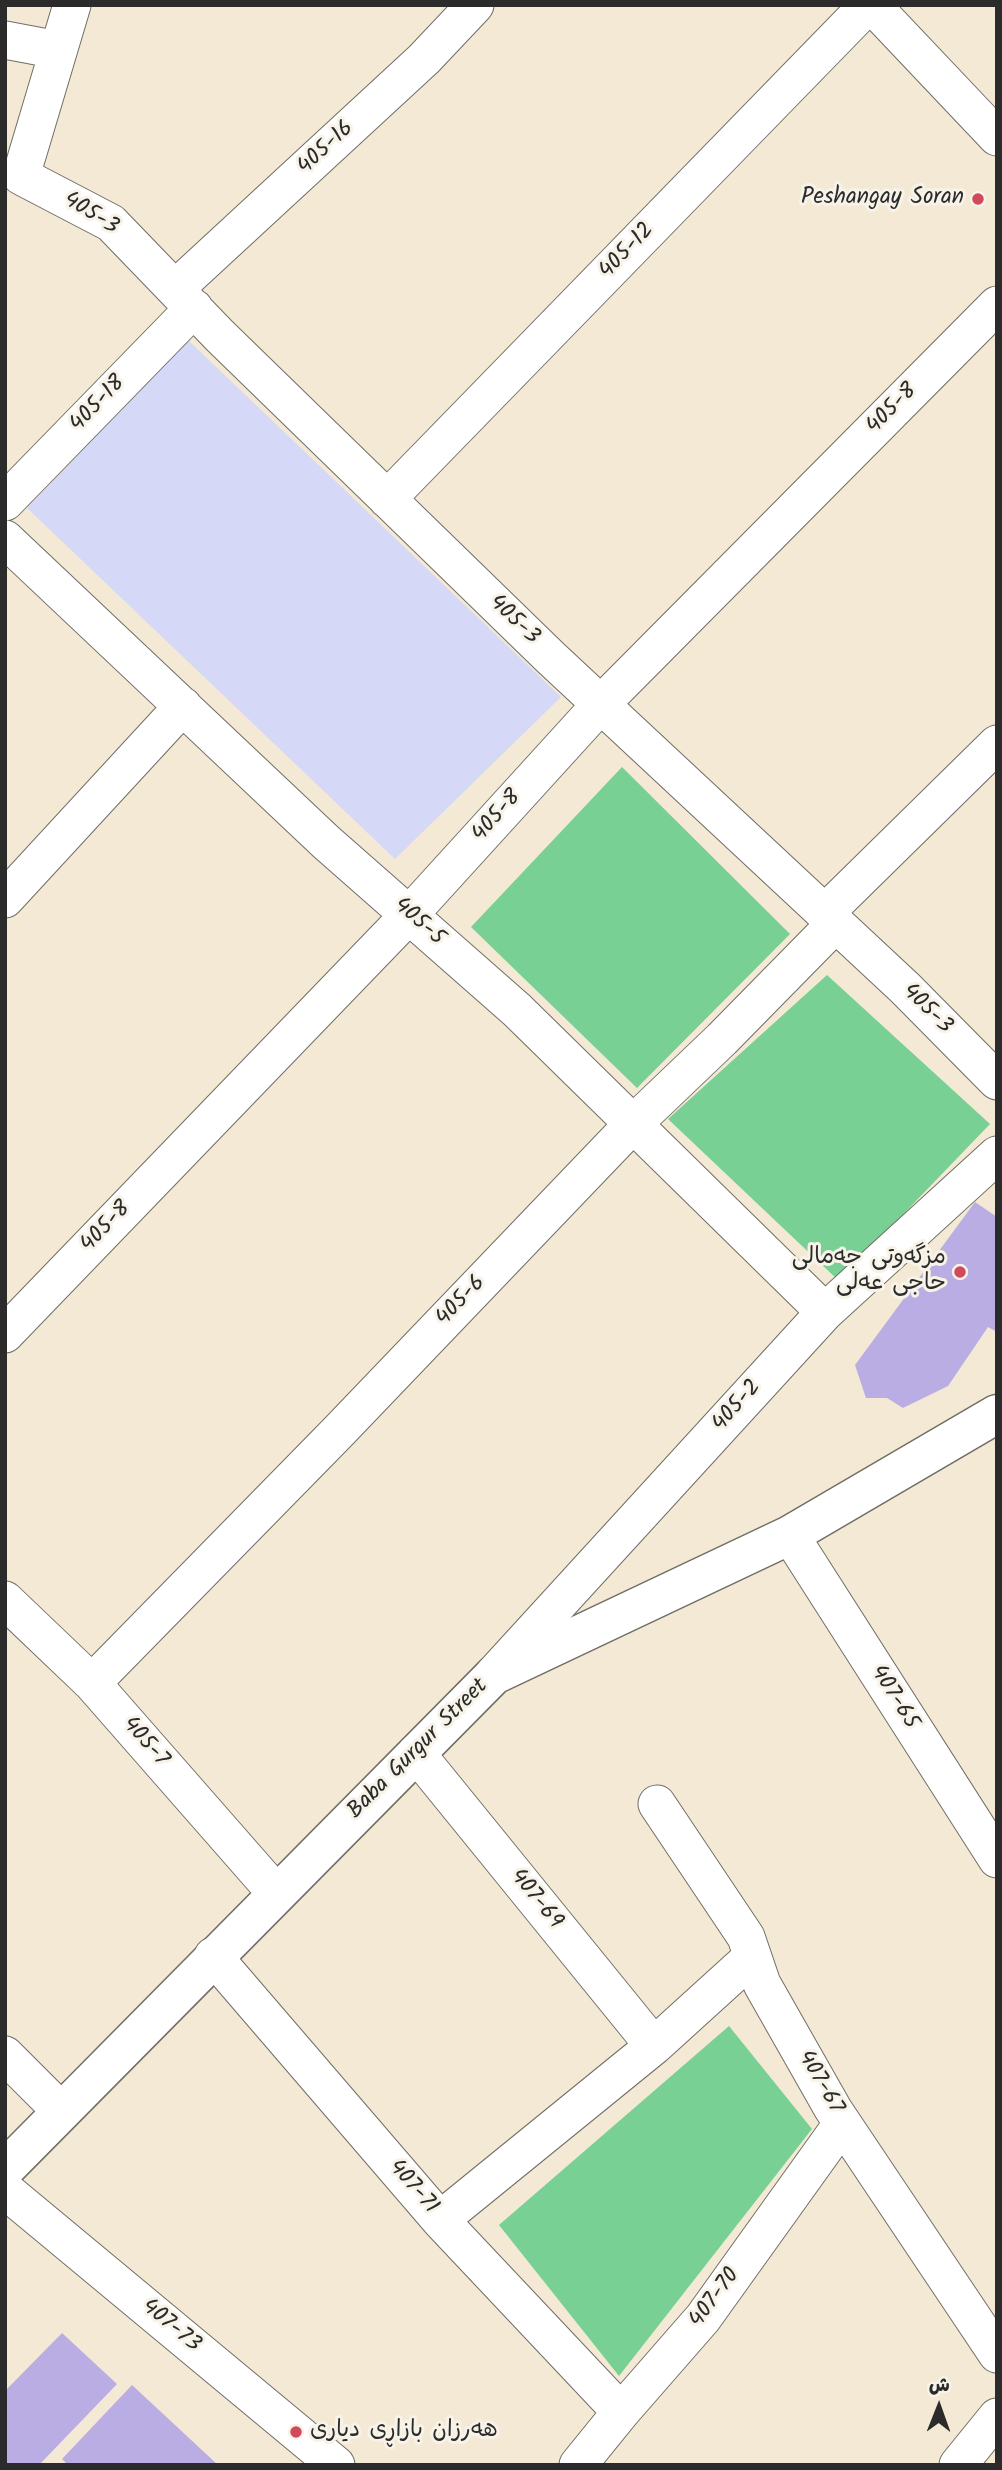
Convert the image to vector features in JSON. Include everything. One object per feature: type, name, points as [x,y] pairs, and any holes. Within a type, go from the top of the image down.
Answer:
[{"type":"street","points":[[5,40],[58,50],[72,5]]},
{"type":"street","name":"405-16","points":[[184,299],[475,5]]},
{"type":"street","points":[[870,5],[997,137]]},
{"type":"street","name":"405-12","points":[[387,499],[870,5]]},
{"type":"street","name":"405-3","points":[[58,50],[21,176],[111,223],[184,299],[387,499],[601,704],[905,988],[997,1081]]},
{"type":"street","name":"405-18","points":[[5,502],[184,299]]},
{"type":"street","name":"405-8","points":[[5,1334],[409,915],[601,704],[997,306]]},
{"type":"street","name":"405-5","points":[[5,540],[326,842],[517,1010],[825,1312]]},
{"type":"street","points":[[5,899],[183,706]]},
{"type":"street","name":"405-6","points":[[92,1683],[633,1124],[722,1039],[830,918],[997,744]]},
{"type":"street","name":"405-2","points":[[494,1675],[825,1312],[997,1155]]},
{"type":"street","name":"Baba Gurgur Street","points":[[5,2169],[276,1892],[494,1675],[790,1535],[997,1414]]},
{"type":"street","name":"407-65","points":[[790,1535],[997,1859]]},
{"type":"street","name":"405-7","points":[[5,1600],[92,1683],[276,1892]]},
{"type":"street","name":"407-69","points":[[416,1753],[654,2046]]},
{"type":"street","name":"407-67","points":[[657,1804],[746,1937],[762,1984],[842,2123],[997,2354]]},
{"type":"street","name":"407-71","points":[[213,1956],[440,2220],[621,2412]]},
{"type":"street","points":[[440,2220],[654,2046],[752,1956]]},
{"type":"street","points":[[5,2055],[61,2111]]},
{"type":"street","name":"407-70","points":[[578,2465],[703,2318],[842,2123]]},
{"type":"street","name":"407-73","points":[[5,2190],[336,2465]]},
{"type":"street","points":[[958,2465],[997,2417]]},
{"type":"shaded area","points":[[188,340],[561,697],[395,859],[27,508]]},
{"type":"green space","points":[[622,767],[790,934],[637,1088],[471,927]]},
{"type":"green space","points":[[827,975],[990,1124],[839,1281],[668,1119]]},
{"type":"green space","points":[[729,2026],[812,2129],[619,2376],[499,2225]]},
{"type":"building","name":"مزگەوتی جەمالی حاجی عەلی","points":[[975,1202],[997,1217],[997,1332],[988,1327],[948,1386],[903,1408],[887,1398],[866,1398],[855,1365]]},
{"type":"building","points":[[62,2333],[117,2384],[39,2465],[5,2465],[5,2391]]},
{"type":"building","points":[[132,2385],[218,2465],[68,2465],[62,2459]]},
{"type":"place","name":"Peshangay Soran","points":[[978,199]]},
{"type":"place","name":"مزگەوتی جەمالی حاجی عەلی","points":[[960,1272]]},
{"type":"place","name":"هەرزان بازاڕی دیاری","points":[[296,2432]]}]
